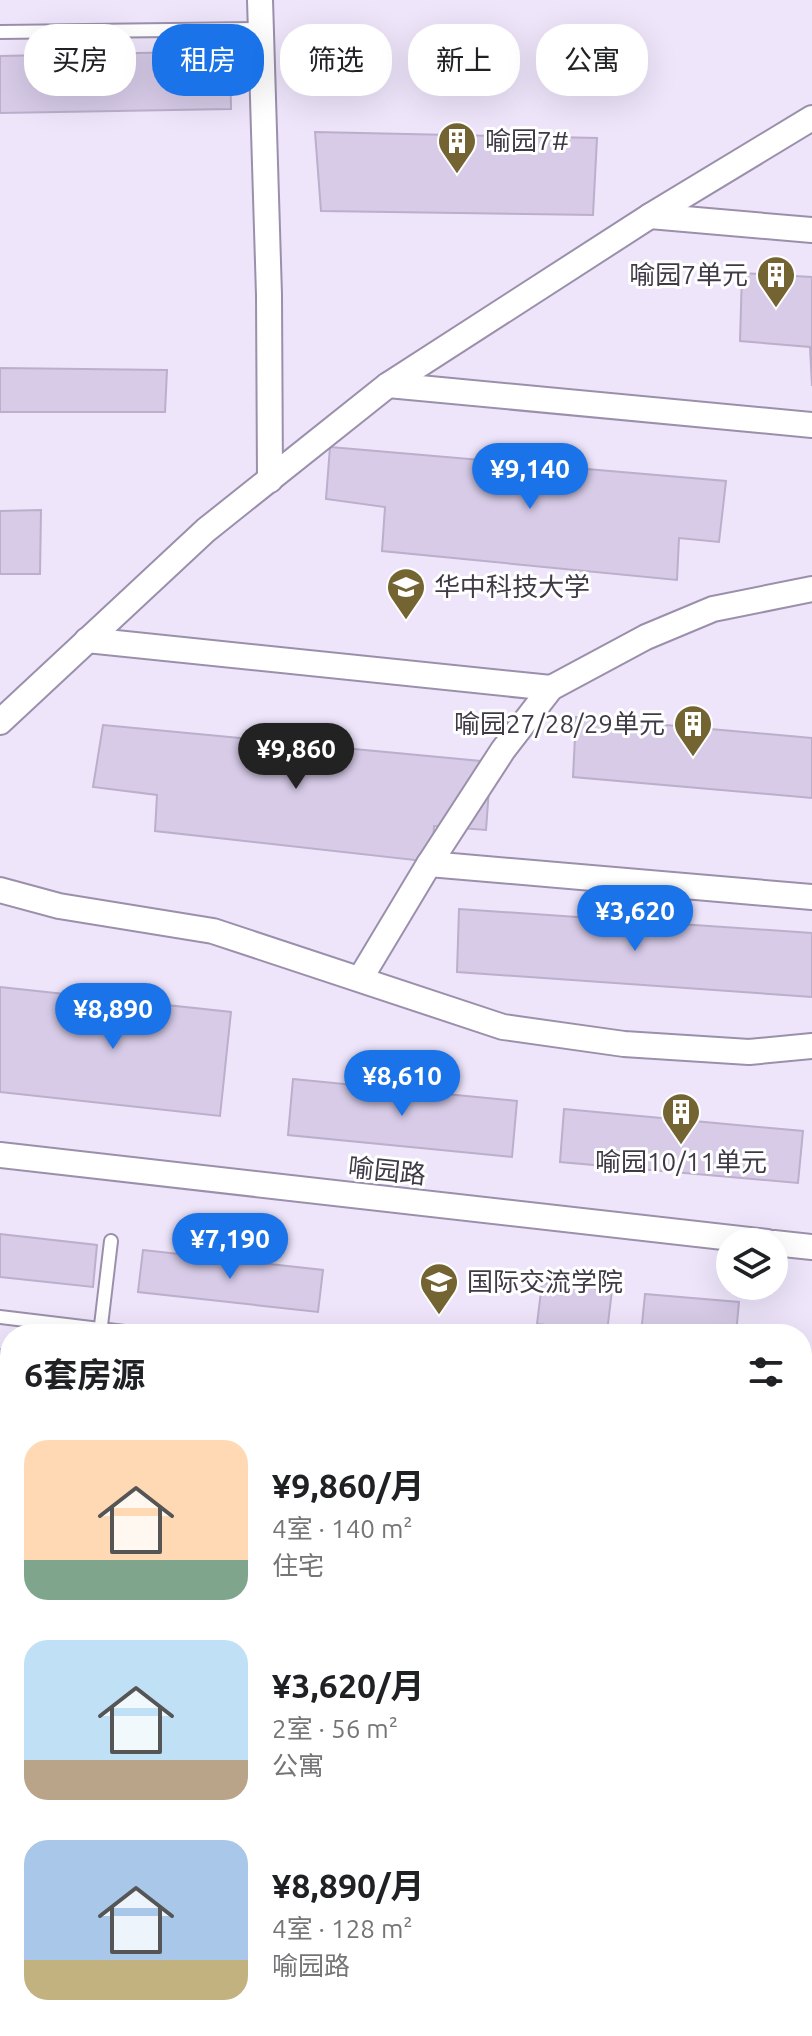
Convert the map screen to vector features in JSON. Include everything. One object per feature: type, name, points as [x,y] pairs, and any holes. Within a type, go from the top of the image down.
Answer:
[{"type":"street","points":[[260,0],[261,24]]},
{"type":"street","points":[[263,96],[270,480]]},
{"type":"street","points":[[0,722],[206,530],[388,385],[650,216],[812,118]]},
{"type":"street","points":[[650,216],[812,230]]},
{"type":"street","points":[[388,385],[812,425]]},
{"type":"street","points":[[360,979],[503,750],[551,688],[646,637],[713,609],[812,589]]},
{"type":"street","points":[[87,640],[551,688]]},
{"type":"street","points":[[429,864],[812,897]]},
{"type":"street","points":[[0,890],[59,906],[213,931],[503,1027],[624,1044],[749,1052],[812,1046]]},
{"type":"street","name":"喻园路","points":[[0,1155],[716,1236]]},
{"type":"street","points":[[788,1244],[812,1247]]},
{"type":"lane","points":[[0,32],[152,30]]},
{"type":"lane","points":[[101,1324],[111,1241]]},
{"type":"lane","points":[[0,1317],[47,1324]]},
{"type":"shaded area","name":"华中科技大学","points":[[0,0],[812,0],[812,1324],[0,1324]]},
{"type":"building","points":[[136,53],[152,53],[152,96],[231,96],[231,109],[0,113],[0,56],[24,55],[24,96],[136,96]]},
{"type":"building","name":"喻园7#","points":[[315,132],[597,138],[593,215],[321,211]]},
{"type":"building","name":"喻园7单元","points":[[742,273],[812,277],[812,386],[810,347],[740,341]]},
{"type":"building","points":[[0,368],[167,370],[165,412],[0,412]]},
{"type":"building","points":[[330,447],[726,481],[719,542],[679,538],[677,580],[382,551],[385,507],[326,499]]},
{"type":"building","points":[[41,510],[40,574],[0,574],[0,511]]},
{"type":"building","name":"喻园27/28/29单元","points":[[576,717],[812,738],[812,798],[573,777]]},
{"type":"building","points":[[103,725],[491,762],[486,830],[434,826],[432,862],[155,831],[157,795],[93,787]]},
{"type":"building","points":[[459,909],[812,933],[812,997],[457,972]]},
{"type":"building","points":[[0,987],[231,1012],[220,1116],[0,1092]]},
{"type":"building","points":[[293,1079],[517,1101],[512,1157],[288,1135]]},
{"type":"building","name":"喻园10/11单元","points":[[564,1109],[803,1131],[798,1183],[560,1162]]},
{"type":"building","points":[[0,1234],[97,1245],[93,1287],[0,1277]]},
{"type":"building","points":[[143,1250],[323,1270],[318,1312],[138,1292]]},
{"type":"building","points":[[542,1283],[612,1290],[608,1324],[537,1324]]},
{"type":"building","points":[[645,1294],[739,1302],[737,1324],[642,1324]]},
{"type":"place","name":"喻园7#","points":[[457,175]]},
{"type":"place","name":"喻园7单元","points":[[776,309]]},
{"type":"place","name":"华中科技大学","points":[[406,621]]},
{"type":"place","name":"喻园27/28/29单元","points":[[693,758]]},
{"type":"place","name":"喻园10/11单元","points":[[681,1146]]},
{"type":"place","name":"国际交流学院","points":[[439,1316]]}]
